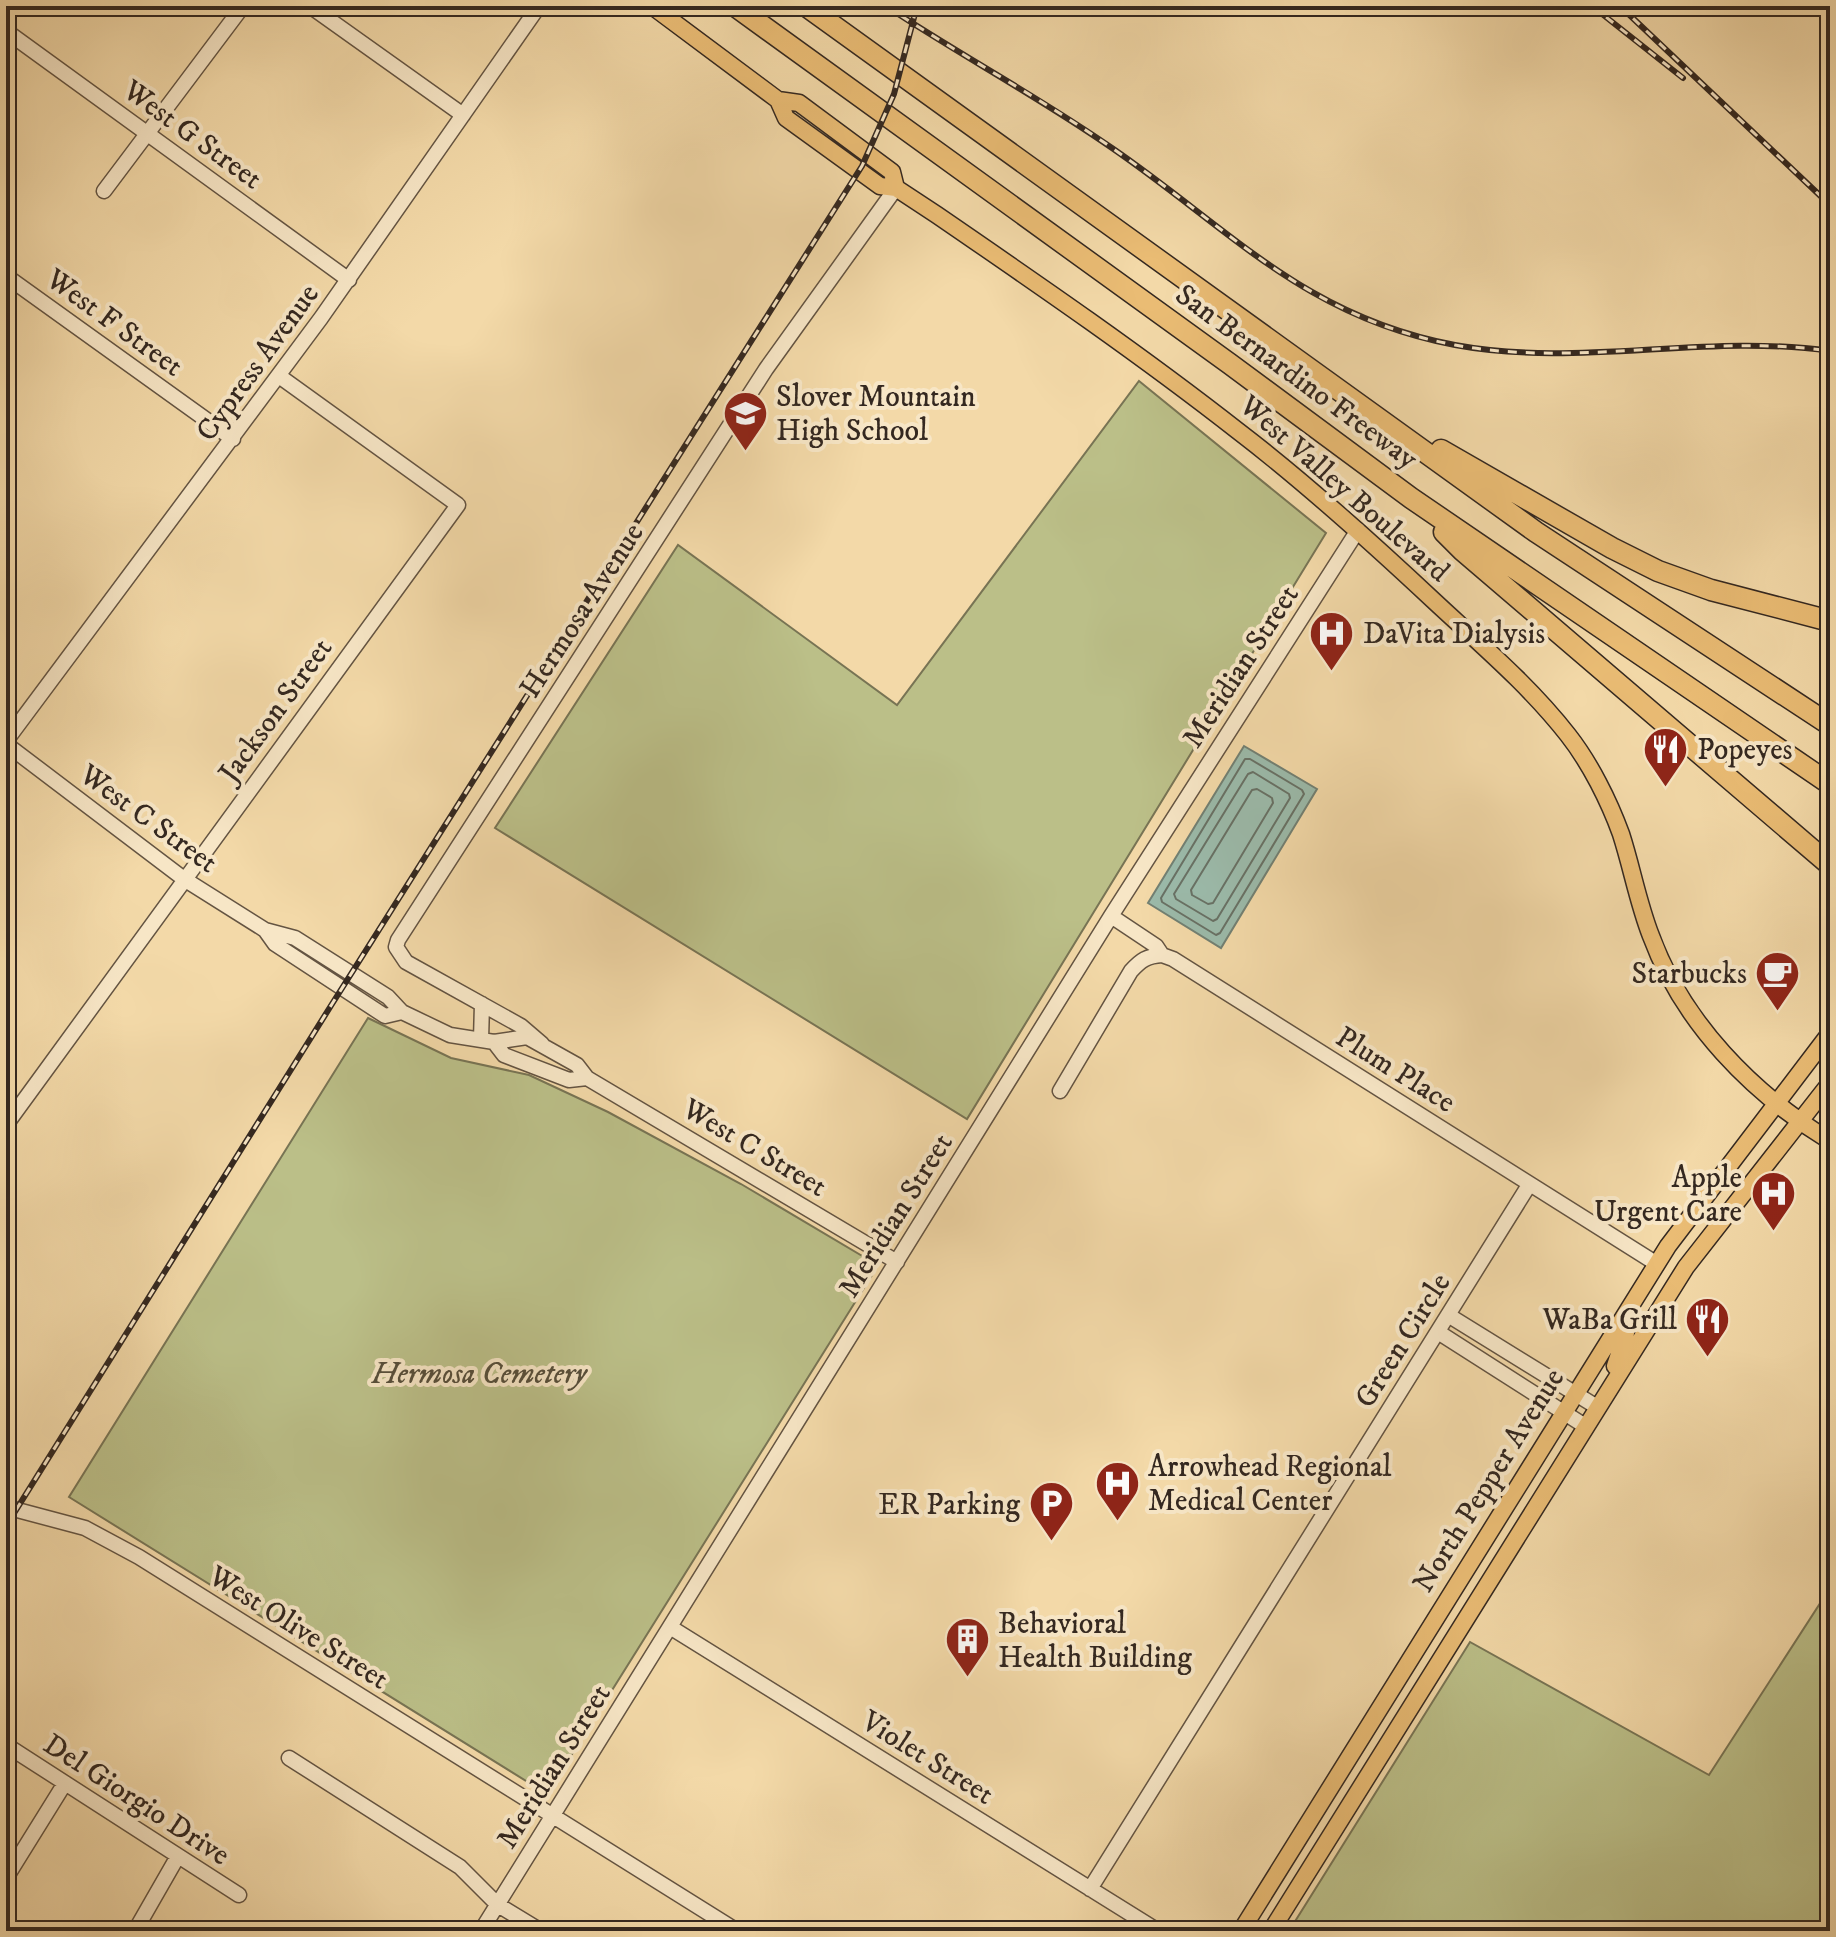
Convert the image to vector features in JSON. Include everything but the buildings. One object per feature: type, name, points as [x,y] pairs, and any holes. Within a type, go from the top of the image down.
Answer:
[{"type":"highway","name":"San Bernardino Freeway","points":[[735,6],[1411,498],[1830,784]]},
{"type":"highway","name":"San Bernardino Freeway","points":[[806,6],[1536,532],[1830,725]]},
{"type":"highway","points":[[1343,393],[1598,541],[1658,571],[1711,590],[1830,621]]},
{"type":"highway","points":[[1411,498],[1463,551],[1830,865]]},
{"type":"main road","name":"West Valley Boulevard","points":[[652,6],[778,100],[799,103],[892,172],[896,188],[1008,264],[1213,412],[1358,530],[1498,660],[1569,736],[1598,783],[1621,833],[1641,907],[1667,974],[1696,1019],[1732,1064],[1798,1121],[1830,1141]]},
{"type":"main road","name":"North Pepper Avenue","points":[[1241,1931],[1677,1232],[1801,1075],[1830,1033]]},
{"type":"main road","name":"North Pepper Avenue","points":[[1271,1931],[1585,1426],[1697,1252],[1830,1083]]},
{"type":"main road","points":[[1620,1371],[1615,1366],[1626,1333],[1625,1316]]},
{"type":"street","points":[[104,191],[243,6]]},
{"type":"street","points":[[310,6],[463,115]]},
{"type":"street","name":"Cypress Avenue","points":[[6,742],[349,280],[539,6]]},
{"type":"street","name":"West G Street","points":[[6,31],[349,280]]},
{"type":"street","name":"Hermosa Avenue","points":[[482,1004],[406,962],[399,956],[396,947],[398,940],[766,369],[896,188]]},
{"type":"street","name":"West F Street","points":[[6,276],[233,439]]},
{"type":"street","name":"Jackson Street","points":[[6,1125],[458,505],[279,376]]},
{"type":"street","name":"Meridian Street","points":[[481,1931],[1111,916],[1358,530]]},
{"type":"street","name":"West C Street","points":[[6,742],[184,879],[265,930],[295,938],[388,997],[402,1012],[450,1035],[488,1041],[527,1037],[542,1044],[577,1065],[587,1078],[897,1262]]},
{"type":"street","name":"Plum Place","points":[[1111,916],[1156,946],[1162,955],[1173,959],[1657,1264]]},
{"type":"street","points":[[1060,1091],[1131,971],[1142,959],[1162,955]]},
{"type":"street","points":[[482,1004],[488,1041]]},
{"type":"street","points":[[482,1004],[521,1026],[542,1044]]},
{"type":"street","name":"West C Street","points":[[488,1041],[504,1055],[569,1080],[587,1078]]},
{"type":"street","name":"Green Circle","points":[[1090,1889],[1529,1185]]},
{"type":"street","points":[[1448,1315],[1597,1407]]},
{"type":"street","points":[[1438,1332],[1585,1426]]},
{"type":"street","name":"West Olive Street","points":[[6,1507],[85,1528],[139,1557],[737,1931]]},
{"type":"street","name":"Violet Street","points":[[670,1627],[1158,1931]]},
{"type":"street","name":"Del Giorgio Drive","points":[[6,1745],[239,1895]]},
{"type":"street","points":[[289,1758],[460,1867],[498,1905],[541,1931]]},
{"type":"street","points":[[6,1878],[65,1783]]},
{"type":"street","points":[[135,1931],[178,1856]]},
{"type":"green space","points":[[1139,381],[1326,533],[967,1119],[495,828],[678,545],[897,705]]},
{"type":"green space","name":"Hermosa Cemetery","points":[[368,1018],[451,1058],[529,1075],[608,1112],[741,1184],[874,1263],[874,1272],[547,1794],[69,1497]]},
{"type":"green space","points":[[1830,1588],[1830,1931],[1289,1931],[1470,1642],[1709,1775]]},
{"type":"water","points":[[1244,746],[1317,789],[1221,948],[1148,903]]},
{"type":"railway","points":[[886,6],[1084,129],[1233,239],[1312,292],[1355,314],[1402,332],[1455,345],[1502,351],[1595,352],[1736,346],[1830,351]]},
{"type":"railway","points":[[6,1526],[862,166],[894,94],[917,6]]},
{"type":"railway","points":[[1592,6],[1683,78]]},
{"type":"railway","points":[[1620,6],[1830,205]]},
{"type":"place","name":"Slover Mountain High School","points":[[745,452]]},
{"type":"place","name":"DaVita Dialysis","points":[[1332,672]]},
{"type":"place","name":"Popeyes","points":[[1666,788]]},
{"type":"place","name":"Starbucks","points":[[1778,1012]]},
{"type":"place","name":"Apple Urgent Care","points":[[1773,1233]]},
{"type":"place","name":"WaBa Grill","points":[[1708,1358]]},
{"type":"place","name":"Arrowhead Regional Medical Center","points":[[1117,1522]]},
{"type":"place","name":"ER Parking","points":[[1051,1543]]},
{"type":"place","name":"Behavioral Health Building","points":[[967,1679]]}]
